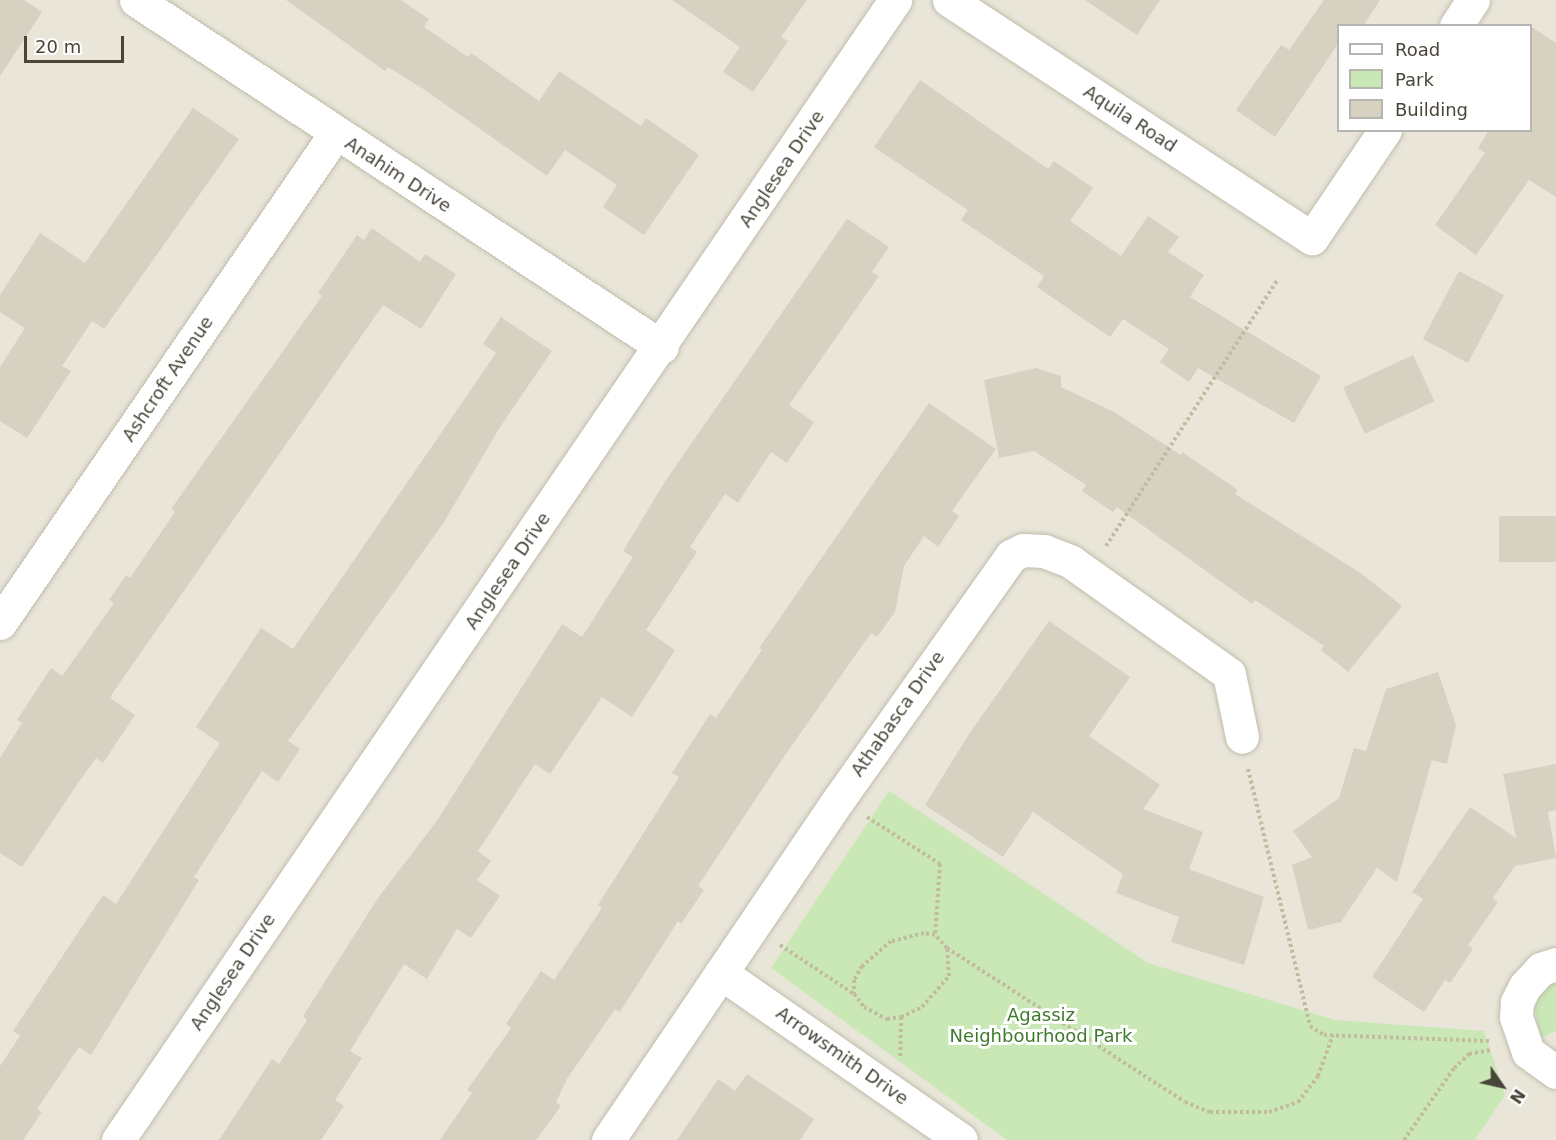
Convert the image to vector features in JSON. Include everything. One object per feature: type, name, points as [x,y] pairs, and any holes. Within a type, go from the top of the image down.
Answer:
[{"type":"street","name":"Anahim Drive","points":[[136,0],[335,134],[662,347]]},
{"type":"street","name":"Anglesea Drive","points":[[118,1140],[662,347],[896,0]]},
{"type":"street","name":"Aquila Road","points":[[949,0],[1312,238],[1383,132]]},
{"type":"street","points":[[1457,24],[1473,0]]},
{"type":"street","name":"Ashcroft Avenue","points":[[0,623],[335,134]]},
{"type":"street","name":"Athabasca Drive","points":[[608,1140],[839,799],[996,574],[1011,556],[1023,550],[1044,551],[1070,561],[1228,674],[1242,737]]},
{"type":"street","points":[[1556,964],[1541,969],[1525,986],[1517,1002],[1511,1045],[1528,1052],[1556,1072]]},
{"type":"street","name":"Arrowsmith Drive","points":[[721,973],[887,1086],[961,1140]]},
{"type":"path","points":[[1103,551],[1278,279]]},
{"type":"path","points":[[1242,737],[1303,1006],[1310,1026],[1333,1035],[1511,1045]]},
{"type":"path","points":[[839,799],[940,864],[935,935],[947,948],[1185,1102],[1210,1112],[1269,1112],[1298,1102],[1318,1076],[1333,1035]]},
{"type":"path","points":[[753,927],[854,994],[871,1012],[887,1019],[901,1017],[922,1007],[949,976],[947,948]]},
{"type":"path","points":[[854,994],[855,980],[862,966],[878,950],[906,935],[935,935]]},
{"type":"path","points":[[887,1086],[900,1064],[901,1017]]},
{"type":"path","points":[[1404,1140],[1454,1068],[1469,1054],[1511,1045]]},
{"type":"shaded area","points":[[0,0],[1556,0],[1556,1140],[0,1140]]},
{"type":"green space","name":"Agassiz Neighbourhood Park","points":[[889,791],[1148,963],[1335,1020],[1484,1031],[1505,1095],[1475,1140],[1007,1140],[771,968]]},
{"type":"green space","points":[[1556,978],[1556,1031],[1541,1038],[1535,1008],[1542,989]]},
{"type":"building","points":[[0,0],[24,0],[42,12],[0,76]]},
{"type":"building","points":[[286,0],[401,0],[429,19],[424,27],[468,57],[471,53],[539,101],[559,71],[641,126],[646,118],[699,155],[644,235],[603,207],[617,185],[565,150],[547,176],[425,90],[388,67],[385,71]]},
{"type":"building","points":[[672,0],[807,0],[781,37],[788,41],[753,92],[723,72],[740,47]]},
{"type":"building","points":[[1085,0],[1160,0],[1137,35]]},
{"type":"building","points":[[1324,0],[1380,0],[1364,24],[1337,24],[1337,45],[1275,137],[1236,110],[1281,45],[1289,50]]},
{"type":"building","points":[[1532,27],[1556,43],[1556,197],[1529,180],[1476,255],[1435,225],[1485,153],[1478,148],[1488,132],[1532,132]]},
{"type":"building","points":[[920,80],[1048,169],[1054,161],[1093,188],[1070,221],[1121,256],[1148,216],[1179,237],[1168,252],[1204,275],[1190,297],[1321,376],[1294,423],[1198,368],[1189,382],[1160,362],[1169,349],[1123,319],[1110,337],[1037,287],[1044,276],[961,220],[968,210],[874,147]]},
{"type":"building","points":[[193,108],[239,139],[104,329],[92,321],[62,366],[71,371],[27,438],[0,421],[0,367],[25,328],[0,312],[0,295],[40,233],[85,263]]},
{"type":"building","points":[[847,219],[889,247],[872,272],[879,276],[789,405],[814,422],[787,463],[771,452],[738,503],[725,494],[690,547],[697,552],[646,630],[675,650],[632,717],[602,697],[550,774],[535,764],[478,851],[491,861],[477,880],[500,896],[471,938],[457,929],[427,979],[404,964],[350,1051],[362,1058],[335,1100],[344,1106],[321,1140],[219,1140],[272,1059],[279,1064],[307,1020],[303,1016],[378,898],[436,822],[562,624],[582,637],[633,557],[623,551],[666,480]]},
{"type":"building","points":[[372,228],[420,262],[425,254],[456,274],[421,329],[383,305],[112,694],[111,699],[135,715],[103,763],[96,758],[22,867],[0,853],[0,758],[22,723],[17,720],[51,668],[62,676],[114,603],[109,600],[126,575],[130,578],[175,512],[171,509],[322,296],[318,293],[357,235],[364,240]]},
{"type":"building","points":[[1459,271],[1504,295],[1468,363],[1423,339]]},
{"type":"building","points":[[501,317],[552,351],[500,427],[444,522],[288,741],[300,749],[278,782],[262,771],[194,877],[199,880],[91,1055],[79,1047],[37,1109],[42,1112],[23,1140],[0,1140],[0,1066],[20,1036],[13,1031],[103,895],[116,904],[220,743],[196,727],[261,628],[293,649],[496,353],[483,344]]},
{"type":"building","points":[[1413,355],[1435,401],[1365,434],[1343,388]]},
{"type":"building","points":[[1036,368],[1061,376],[1061,387],[1114,412],[1181,455],[1182,452],[1238,490],[1235,494],[1362,574],[1402,606],[1348,672],[1321,650],[1324,646],[1255,600],[1252,604],[1117,507],[1113,512],[1082,491],[1086,485],[1034,451],[999,458],[984,380]]},
{"type":"building","points":[[929,403],[996,449],[952,511],[959,516],[938,547],[924,536],[904,566],[895,612],[877,637],[871,633],[783,758],[698,886],[704,890],[681,924],[678,921],[620,1012],[615,1009],[567,1079],[556,1102],[561,1106],[536,1140],[440,1140],[472,1093],[467,1090],[511,1028],[506,1024],[541,971],[554,980],[602,908],[598,905],[679,777],[672,773],[710,714],[716,718],[762,650],[759,648]]},
{"type":"building","points":[[1499,516],[1556,516],[1556,562],[1499,562]]},
{"type":"building","points":[[1049,621],[1130,677],[1089,736],[1160,785],[1143,809],[1203,832],[1189,869],[1264,897],[1244,965],[1171,942],[1179,917],[1116,893],[1123,874],[1033,812],[1003,857],[925,805],[969,734]]},
{"type":"building","points":[[1438,672],[1456,725],[1447,764],[1432,760],[1397,882],[1377,868],[1341,922],[1308,930],[1292,865],[1312,857],[1293,831],[1339,798],[1354,748],[1366,751],[1386,689]]},
{"type":"building","points":[[1556,764],[1556,810],[1548,812],[1556,858],[1515,866],[1493,898],[1498,902],[1468,945],[1473,949],[1450,983],[1445,980],[1424,1012],[1372,977],[1423,899],[1412,892],[1470,807],[1516,838],[1503,774]]},
{"type":"building","points":[[747,1074],[814,1119],[800,1140],[677,1140],[718,1079],[735,1091]]}]
